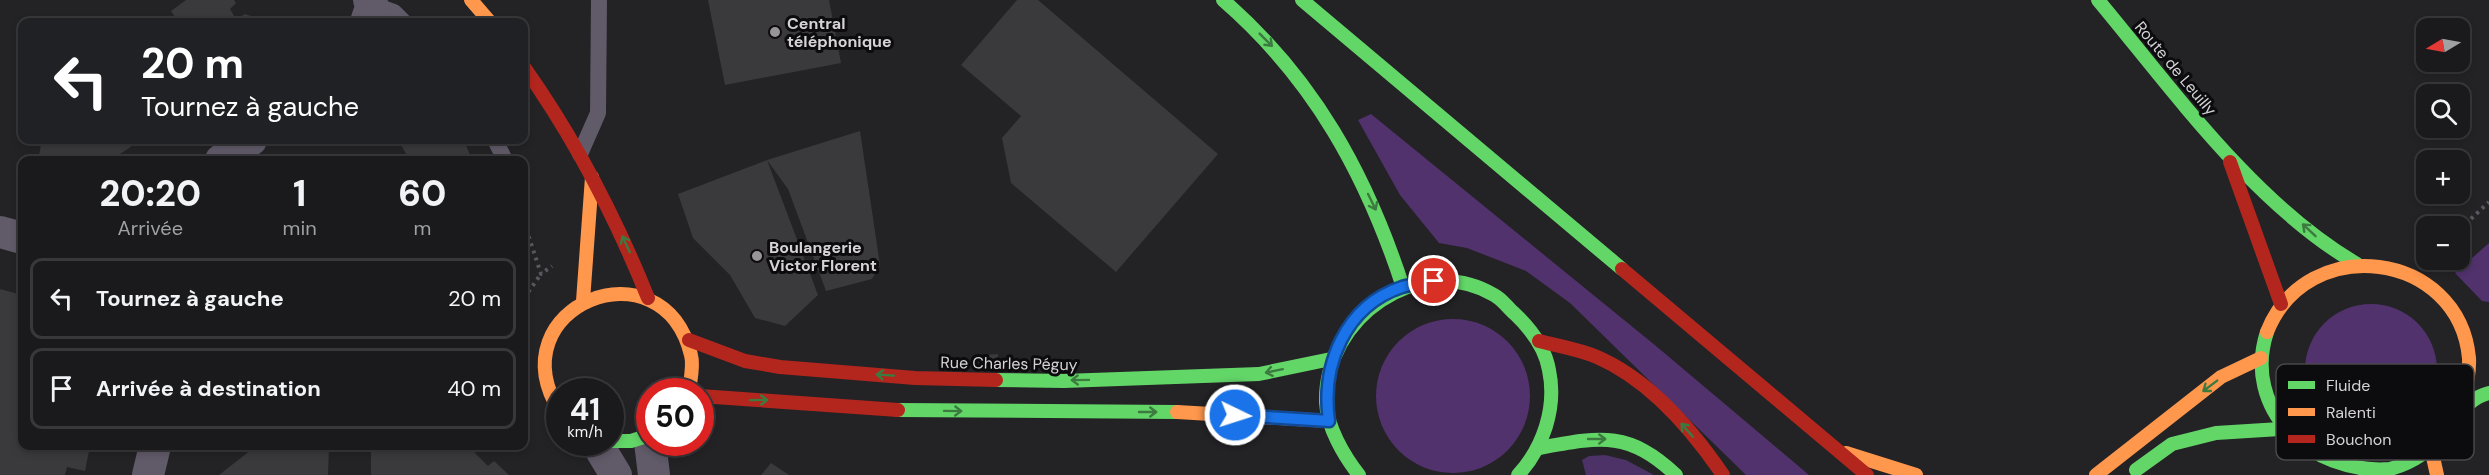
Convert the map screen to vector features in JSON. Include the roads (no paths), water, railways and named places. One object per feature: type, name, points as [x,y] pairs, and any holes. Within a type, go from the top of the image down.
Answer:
[{"type":"main road","points":[[471,0],[487,18]]},
{"type":"main road","points":[[1223,0],[1270,42],[1324,117],[1374,204],[1403,287]]},
{"type":"main road","points":[[1302,0],[1867,475]]},
{"type":"main road","name":"Route de Leuilly","points":[[2098,0],[2228,157]]},
{"type":"main road","points":[[528,74],[592,177],[627,245],[648,298]]},
{"type":"main road","points":[[2228,157],[2326,246],[2357,264]]},
{"type":"main road","points":[[2228,157],[2282,304]]},
{"type":"main road","points":[[584,301],[592,177]]},
{"type":"main road","points":[[2276,422],[2268,407],[2261,383],[2264,339],[2282,304],[2302,284],[2320,274],[2357,264],[2385,266],[2411,275],[2432,288],[2449,306],[2461,328],[2468,364]]},
{"type":"main road","points":[[1359,475],[1341,451],[1329,421],[1326,401],[1331,359],[1342,335],[1359,315],[1379,298],[1403,287],[1434,281],[1466,284],[1496,296],[1521,316],[1539,341],[1551,376],[1551,413],[1539,448],[1518,475]]},
{"type":"main road","points":[[546,386],[534,368],[559,322],[584,301],[616,292],[648,298],[665,308],[679,323],[689,340],[693,358],[693,378]]},
{"type":"main road","points":[[2461,328],[2480,334]]},
{"type":"main road","name":"Rue Charles Péguy","points":[[689,340],[746,361],[780,367],[915,378],[1064,381],[1220,376],[1259,374],[1331,359]]},
{"type":"main road","points":[[1539,341],[1599,358],[1636,379],[1681,423],[1723,475]]},
{"type":"main road","points":[[2096,475],[2221,377],[2261,358]]},
{"type":"main road","points":[[2474,400],[2489,393]]},
{"type":"main road","points":[[714,397],[884,410],[1188,412],[1329,421]]},
{"type":"main road","points":[[2130,475],[2172,444],[2216,434],[2276,429]]},
{"type":"main road","points":[[1539,448],[1595,438],[1635,443],[1663,461],[1676,475]]},
{"type":"main road","points":[[1837,450],[1916,475]]},
{"type":"main road","points":[[2319,460],[2345,470],[2366,474],[2389,470],[2413,460]]},
{"type":"main road","points":[[2434,460],[2437,475]]},
{"type":"street","points":[[227,156],[245,144]]},
{"type":"street","points":[[0,232],[18,237]]},
{"type":"street","points":[[148,475],[154,450]]},
{"type":"street","points":[[604,456],[616,475]]},
{"type":"street","points":[[652,456],[654,475]]},
{"type":"lane","points":[[580,156],[598,113],[599,0]]},
{"type":"lane","points":[[369,9],[394,12],[400,18]]},
{"type":"place","name":"Central téléphonique","points":[[775,32]]},
{"type":"place","name":"Boulangerie Victor Florent","points":[[757,256]]}]
